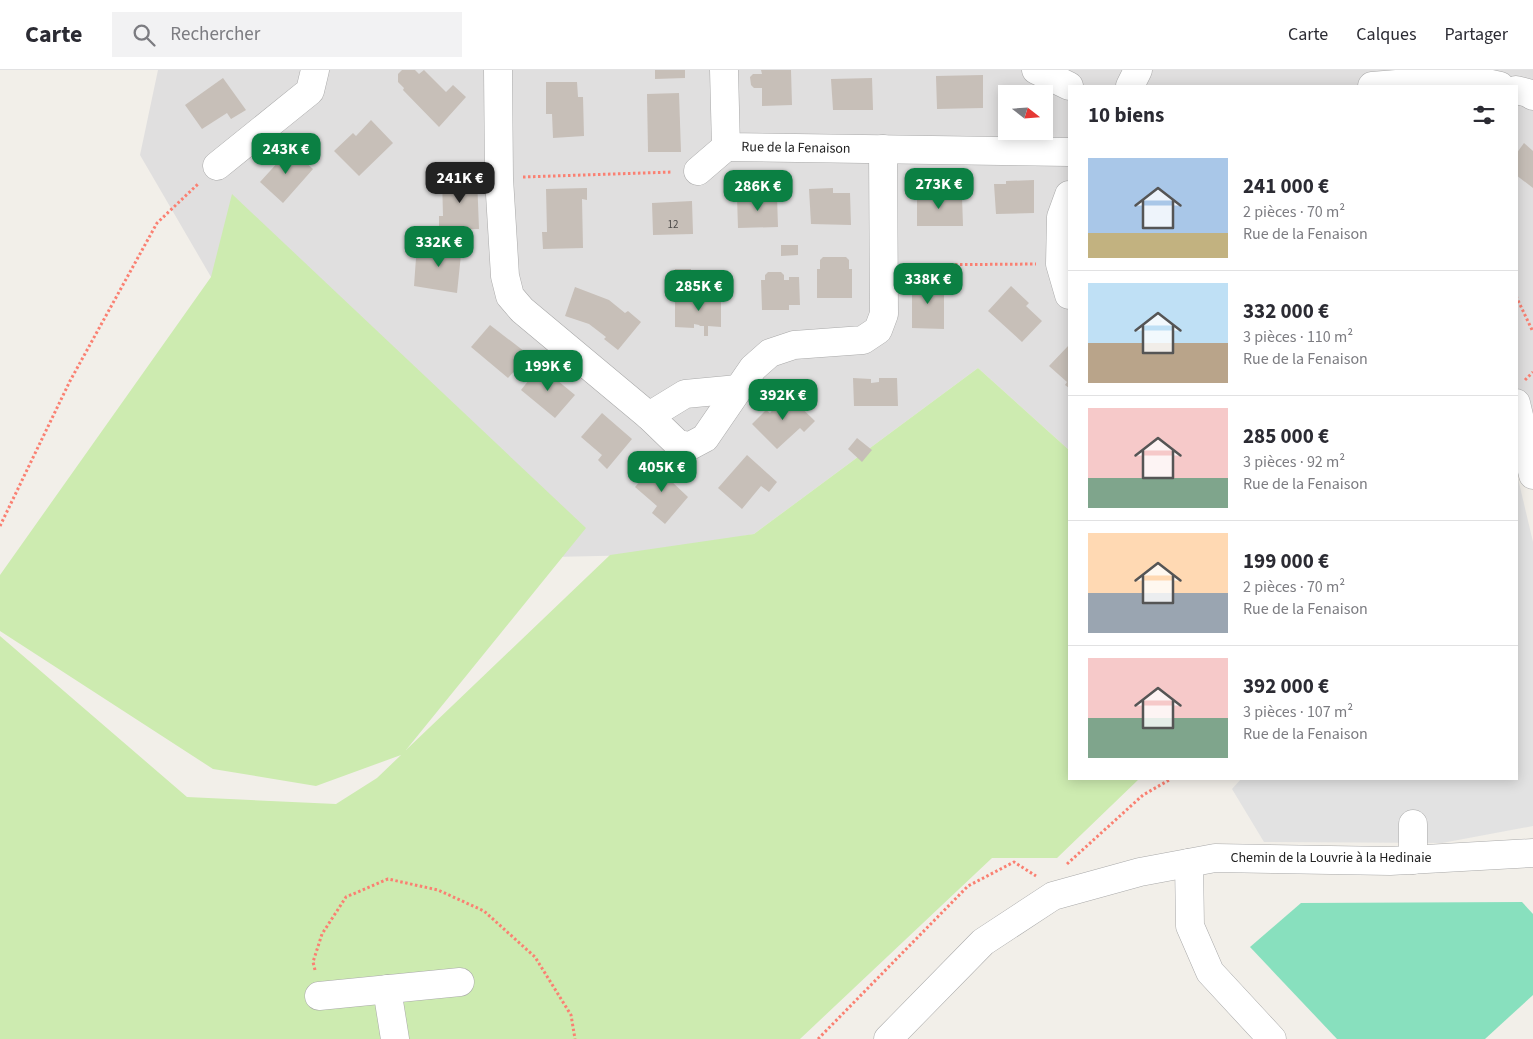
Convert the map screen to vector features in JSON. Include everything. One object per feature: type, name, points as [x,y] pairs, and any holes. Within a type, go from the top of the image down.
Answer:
[{"type":"street","points":[[217,166],[310,91],[315,70]]},
{"type":"street","points":[[498,70],[499,178],[505,276],[510,296],[522,310],[649,416],[678,444],[690,446],[705,438],[753,368],[770,353],[794,345],[863,340],[878,330],[884,314],[883,149]]},
{"type":"street","name":"Rue de la Fenaison","points":[[724,70],[726,147],[1068,152]]},
{"type":"street","points":[[1036,70],[1068,86]]},
{"type":"street","points":[[1130,85],[1138,70]]},
{"type":"street","points":[[1402,85],[1474,80],[1496,85]]},
{"type":"street","points":[[698,171],[726,147]]},
{"type":"street","points":[[1065,206],[1060,264],[1068,291]]},
{"type":"street","points":[[649,416],[684,394],[738,389]]},
{"type":"street","points":[[1518,411],[1533,475]]},
{"type":"street","points":[[1413,824],[1413,860]]},
{"type":"street","name":"Chemin de la Louvrie à la Hedinaie","points":[[888,1039],[983,942],[1050,889],[1215,858],[1390,861],[1533,853]]},
{"type":"street","points":[[1189,863],[1190,926],[1210,972],[1272,1039]]},
{"type":"street","points":[[318,996],[460,982]]},
{"type":"street","points":[[387,989],[395,1039]]},
{"type":"path","points":[[0,526],[70,381],[157,223],[217,166]]},
{"type":"path","points":[[499,178],[698,171]]},
{"type":"path","points":[[884,266],[1060,264]]},
{"type":"path","points":[[1518,300],[1533,332]]},
{"type":"path","points":[[818,1039],[968,886],[1014,862],[1050,889],[1143,795],[1169,780]]},
{"type":"path","points":[[318,996],[313,962],[322,934],[346,896],[388,880],[438,890],[484,911],[535,957],[571,1015],[575,1039]]},
{"type":"shaded area","points":[[158,70],[1533,70],[1533,416],[1518,433],[1518,85],[1068,85],[1068,449],[978,368],[754,534],[644,555],[552,557],[296,423],[140,155]]},
{"type":"shaded area","points":[[1518,478],[1533,542],[1533,826],[1442,843],[1264,842],[1232,789],[1240,780],[1518,780]]},
{"type":"green space","points":[[232,194],[586,528],[406,750],[610,555],[754,534],[978,368],[1068,449],[1068,780],[1138,780],[1057,858],[992,858],[800,1039],[0,1039],[0,636],[187,797],[336,804],[377,778],[401,755],[316,786],[213,769],[0,631],[0,575],[211,277]]},
{"type":"green space","points":[[1522,902],[1533,914],[1533,995],[1485,1039],[1337,1039],[1250,947],[1301,903]]},
{"type":"building","points":[[402,70],[415,70],[419,74],[424,70],[446,92],[453,85],[466,97],[439,127],[403,90],[404,88],[398,82],[398,74]]},
{"type":"building","points":[[655,70],[685,70],[685,78],[655,79]]},
{"type":"building","points":[[761,70],[791,70],[792,105],[762,106],[762,88],[754,88],[751,85],[750,77],[753,74],[762,74]]},
{"type":"building","points":[[983,75],[983,108],[937,109],[936,76]]},
{"type":"building","points":[[223,78],[246,110],[231,119],[227,113],[202,129],[185,105]]},
{"type":"building","points":[[872,78],[873,110],[833,110],[831,79]]},
{"type":"building","points":[[546,82],[577,82],[578,97],[583,97],[584,136],[553,138],[552,114],[546,114]]},
{"type":"building","points":[[679,93],[681,152],[648,152],[647,94]]},
{"type":"building","points":[[371,120],[393,143],[359,176],[334,151],[353,133],[356,136]]},
{"type":"building","points":[[1524,143],[1533,151],[1533,188],[1518,177],[1518,151]]},
{"type":"building","points":[[287,146],[313,169],[283,203],[260,182],[280,160],[277,157]]},
{"type":"building","points":[[477,177],[479,229],[439,230],[439,216],[443,216],[442,178]]},
{"type":"building","points":[[1034,180],[1034,213],[996,214],[994,184],[1006,184],[1006,181]]},
{"type":"building","points":[[587,188],[587,200],[582,199],[583,248],[543,249],[542,232],[547,232],[546,189]]},
{"type":"building","points":[[833,188],[833,193],[850,193],[851,225],[811,224],[809,189]]},
{"type":"building","points":[[917,192],[937,192],[937,196],[962,196],[963,226],[917,226]]},
{"type":"building","points":[[777,196],[778,227],[738,228],[737,197]]},
{"type":"building","points":[[692,201],[693,234],[653,235],[652,203]]},
{"type":"building","points":[[429,241],[462,245],[457,293],[414,286],[416,258],[427,258]]},
{"type":"building","points":[[781,245],[798,245],[798,255],[781,256]]},
{"type":"building","points":[[823,257],[846,257],[849,260],[849,269],[852,269],[852,298],[817,298],[817,269],[820,269],[820,260]]},
{"type":"building","points":[[675,269],[691,269],[691,281],[675,281]]},
{"type":"building","points":[[768,272],[781,272],[784,275],[784,280],[789,280],[789,277],[799,277],[800,305],[789,305],[789,310],[762,310],[761,280],[765,280],[765,275]]},
{"type":"building","points":[[912,281],[944,281],[944,329],[912,328]]},
{"type":"building","points":[[1011,286],[1029,303],[1026,306],[1042,321],[1022,342],[988,311]]},
{"type":"building","points":[[575,287],[609,300],[625,313],[628,311],[641,322],[618,350],[604,339],[606,337],[589,324],[565,316]]},
{"type":"building","points":[[693,295],[721,296],[721,327],[708,326],[708,336],[704,336],[704,326],[694,324],[694,328],[675,327],[675,299],[693,299]]},
{"type":"building","points":[[490,325],[529,355],[508,378],[471,347]]},
{"type":"building","points":[[1068,346],[1068,387],[1065,385],[1067,382],[1049,366]]},
{"type":"building","points":[[540,366],[575,395],[555,418],[521,390]]},
{"type":"building","points":[[853,378],[871,379],[871,383],[879,382],[879,378],[897,378],[898,406],[854,406]]},
{"type":"building","points":[[784,391],[815,421],[804,432],[800,428],[777,449],[752,424],[766,410],[770,413],[778,404],[774,401]]},
{"type":"building","points":[[602,413],[632,439],[607,469],[598,460],[602,455],[581,437]]},
{"type":"building","points":[[857,438],[872,450],[862,462],[848,449]]},
{"type":"building","points":[[747,455],[777,482],[769,492],[761,486],[742,509],[718,488]]},
{"type":"building","points":[[656,463],[672,477],[670,480],[688,497],[665,524],[652,513],[657,506],[635,487]]}]
